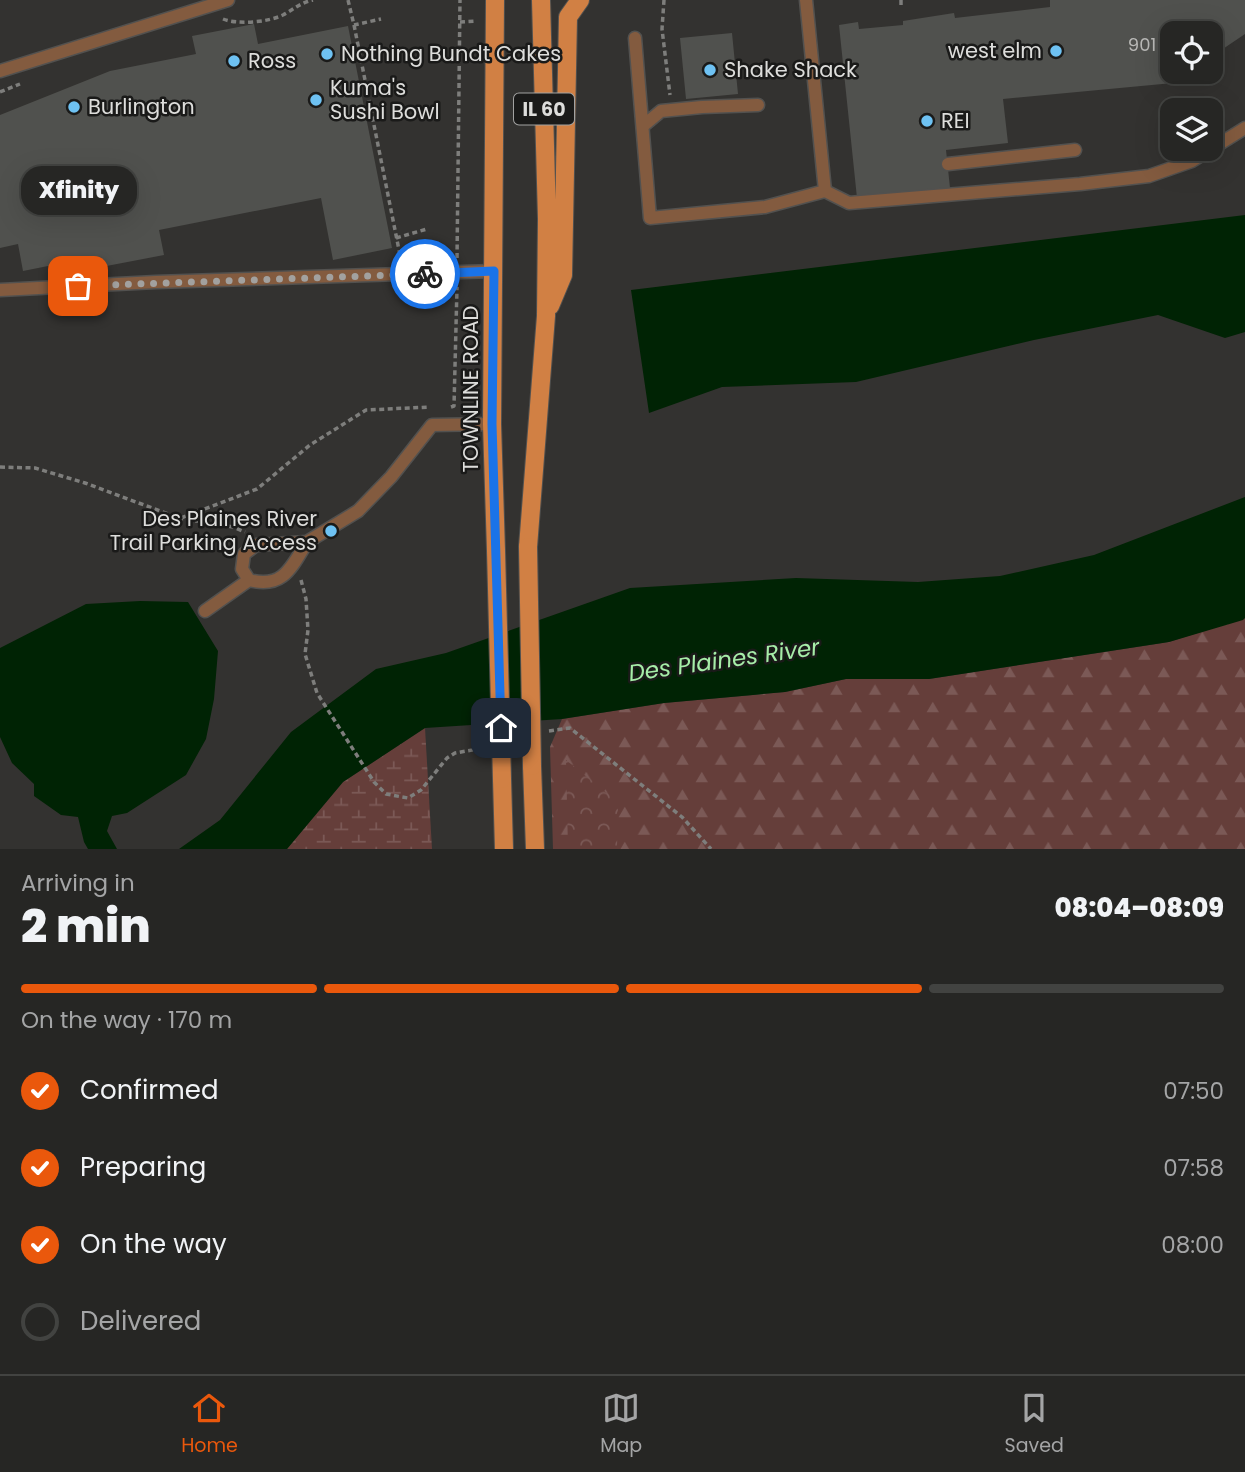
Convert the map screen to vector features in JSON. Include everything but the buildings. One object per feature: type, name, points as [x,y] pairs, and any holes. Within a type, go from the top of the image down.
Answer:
[{"type":"main road","name":"TOWNLINE ROAD","points":[[495,0],[492,424],[504,849]]},
{"type":"main road","name":"IL 60","points":[[535,849],[528,547],[546,316],[547,219],[541,0]]},
{"type":"main road","points":[[546,316],[563,275],[568,17],[580,0]]},
{"type":"lane","points":[[0,71],[228,0]]},
{"type":"lane","points":[[806,0],[825,191]]},
{"type":"lane","points":[[635,38],[650,218],[765,207],[825,191],[849,203],[1149,176],[1192,161],[1245,128]]},
{"type":"lane","points":[[643,126],[661,111],[758,105]]},
{"type":"lane","points":[[947,164],[1075,149]]},
{"type":"lane","points":[[0,290],[494,271]]},
{"type":"lane","points":[[307,542],[256,545],[244,554],[242,569],[249,580],[275,582],[292,566],[307,542],[358,511],[373,497],[432,425],[492,424]]},
{"type":"lane","points":[[205,611],[249,580]]},
{"type":"path","points":[[220,18],[234,23],[280,17],[305,1],[313,0]]},
{"type":"path","points":[[348,0],[404,274]]},
{"type":"path","points":[[179,518],[257,489],[310,445],[366,410],[454,407],[460,0]]},
{"type":"path","points":[[664,0],[662,29],[671,106]]},
{"type":"path","points":[[354,25],[381,19]]},
{"type":"path","points":[[0,92],[23,83]]},
{"type":"path","points":[[396,238],[428,229]]},
{"type":"path","points":[[0,467],[36,468],[179,518],[233,527],[276,543]]},
{"type":"path","points":[[292,566],[301,580],[306,599],[308,630],[305,654],[317,693],[374,782],[386,794],[408,797],[421,790],[437,774],[447,758],[455,753],[492,746]]},
{"type":"path","points":[[541,733],[570,728],[682,817],[711,849]]},
{"type":"green space","points":[[1245,618],[1245,849],[553,849],[550,747],[562,719],[664,703],[785,692],[846,679],[929,679],[1169,642]]},
{"type":"green space","points":[[425,728],[432,849],[287,849],[343,782]]},
{"type":"green space","points":[[566,760],[618,802],[617,849],[568,849]]},
{"type":"water","points":[[1245,215],[1245,332],[1225,338],[1158,315],[1034,340],[856,382],[722,387],[649,413],[631,290]]},
{"type":"water","name":"Des Plaines River","points":[[1245,497],[1243,620],[1169,642],[929,679],[846,679],[785,692],[664,703],[562,719],[425,728],[343,782],[287,849],[179,849],[220,820],[291,732],[376,669],[446,653],[630,588],[796,578],[918,582],[1000,576],[1094,555]]},
{"type":"water","points":[[188,602],[218,651],[214,699],[206,739],[186,775],[127,813],[112,816],[107,831],[117,849],[88,849],[78,817],[61,815],[34,796],[34,784],[12,763],[0,737],[0,648],[86,604]]},
{"type":"way so far","points":[[78,286],[425,274]]},
{"type":"place","name":"west elm","points":[[1056,51]]},
{"type":"place","name":"Nothing Bundt Cakes","points":[[327,54]]},
{"type":"place","name":"Ross","points":[[234,61]]},
{"type":"place","name":"Shake Shack","points":[[710,70]]},
{"type":"place","name":"Kuma's Sushi Bowl","points":[[316,100]]},
{"type":"place","name":"Burlington","points":[[74,107]]},
{"type":"place","name":"REI","points":[[927,121]]},
{"type":"place","name":"Xfinity","points":[[78,286]]},
{"type":"place","name":"Des Plaines River Trail Parking Access","points":[[331,531]]},
{"type":"route","points":[[425,274],[494,271],[492,424],[501,728]]}]
